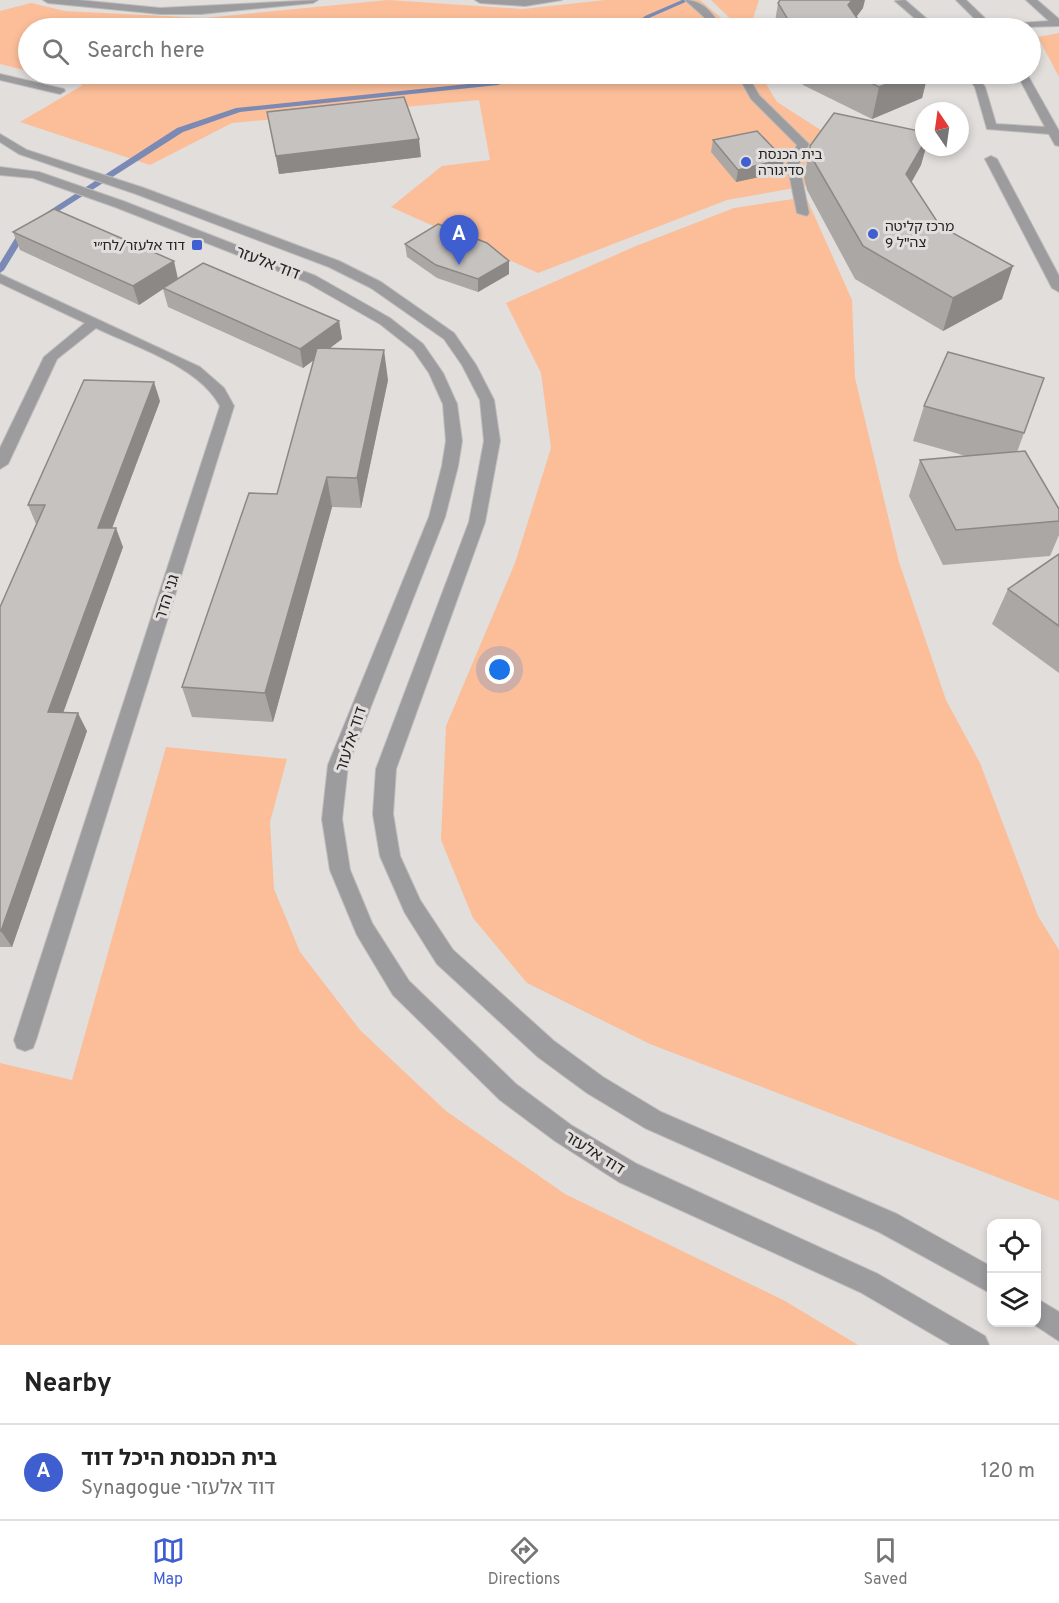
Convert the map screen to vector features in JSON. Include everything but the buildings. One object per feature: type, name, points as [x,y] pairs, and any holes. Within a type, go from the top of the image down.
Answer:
[{"type":"street","points":[[48,0],[160,11],[201,11],[313,0]]},
{"type":"street","points":[[480,0],[525,3],[557,0]]},
{"type":"street","points":[[690,0],[710,18]]},
{"type":"street","points":[[961,0],[979,18]]},
{"type":"street","points":[[1031,0],[1058,23],[1041,24]]},
{"type":"street","points":[[900,1],[920,18]]},
{"type":"street","points":[[0,77],[18,81]]},
{"type":"street","points":[[30,84],[60,91]]},
{"type":"street","points":[[748,84],[755,97],[803,144],[793,164],[803,213]]},
{"type":"street","points":[[978,84],[991,127],[1053,131]]},
{"type":"street","points":[[1027,84],[1059,143]]},
{"type":"street","name":"דוד אלעזר","points":[[0,137],[23,152],[140,190],[334,264],[376,285],[449,336],[469,365],[487,400],[492,441],[489,468],[477,522],[386,769],[382,814],[390,856],[412,906],[445,957],[546,1049],[595,1085],[653,1120],[888,1223],[987,1278]]},
{"type":"street","points":[[991,159],[1059,288]]},
{"type":"street","name":"דוד אלעזר","points":[[0,171],[35,175],[119,204],[311,279],[350,299],[394,328],[418,347],[436,373],[450,404],[454,441],[450,466],[437,517],[338,765],[332,819],[340,870],[364,928],[401,988],[508,1092],[563,1133],[619,1168],[869,1283],[976,1345]]},
{"type":"street","name":"גני הדר","points":[[0,278],[195,370],[219,391],[227,406],[25,1040]]},
{"type":"street","points":[[0,464],[51,357],[94,323]]},
{"type":"street","points":[[1041,1315],[1059,1328]]},
{"type":"shaded area","points":[[388,0],[523,9],[605,0],[700,0],[721,18],[204,18]]},
{"type":"shaded area","points":[[711,0],[759,0],[753,18],[730,18]]},
{"type":"shaded area","points":[[31,3],[65,11],[204,18],[18,18],[18,68],[0,64],[0,11]]},
{"type":"shaded area","points":[[1059,33],[1059,77],[1041,43],[1041,36]]},
{"type":"shaded area","points":[[79,84],[766,84],[777,102],[827,134],[805,165],[806,186],[727,200],[538,273],[391,207],[442,166],[490,160],[479,100],[232,123],[150,165],[20,122],[83,85]]},
{"type":"shaded area","points":[[806,197],[852,300],[855,378],[899,562],[946,700],[980,763],[1038,916],[1059,950],[1059,1201],[650,1044],[527,983],[473,918],[441,840],[446,726],[515,563],[551,448],[541,373],[506,303],[636,246],[734,208]]},
{"type":"shaded area","points":[[166,747],[287,759],[270,822],[274,889],[300,952],[360,1030],[446,1111],[565,1194],[785,1301],[858,1345],[0,1345],[0,1063],[72,1080]]},
{"type":"waterway","points":[[646,18],[687,0]]},
{"type":"waterway","points":[[42,218],[180,130],[239,110],[488,84]]},
{"type":"waterway","points":[[0,270],[25,229]]},
{"type":"place","name":"בית הכנסת סדיגורה","points":[[746,162]]},
{"type":"place","name":"מרכז קליטה צה\"ל 9","points":[[873,234]]},
{"type":"place","name":"דוד אלעזר/לח״י","points":[[197,245]]},
{"type":"place","name":"בית הכנסת היכל דוד","points":[[459,265]]}]
